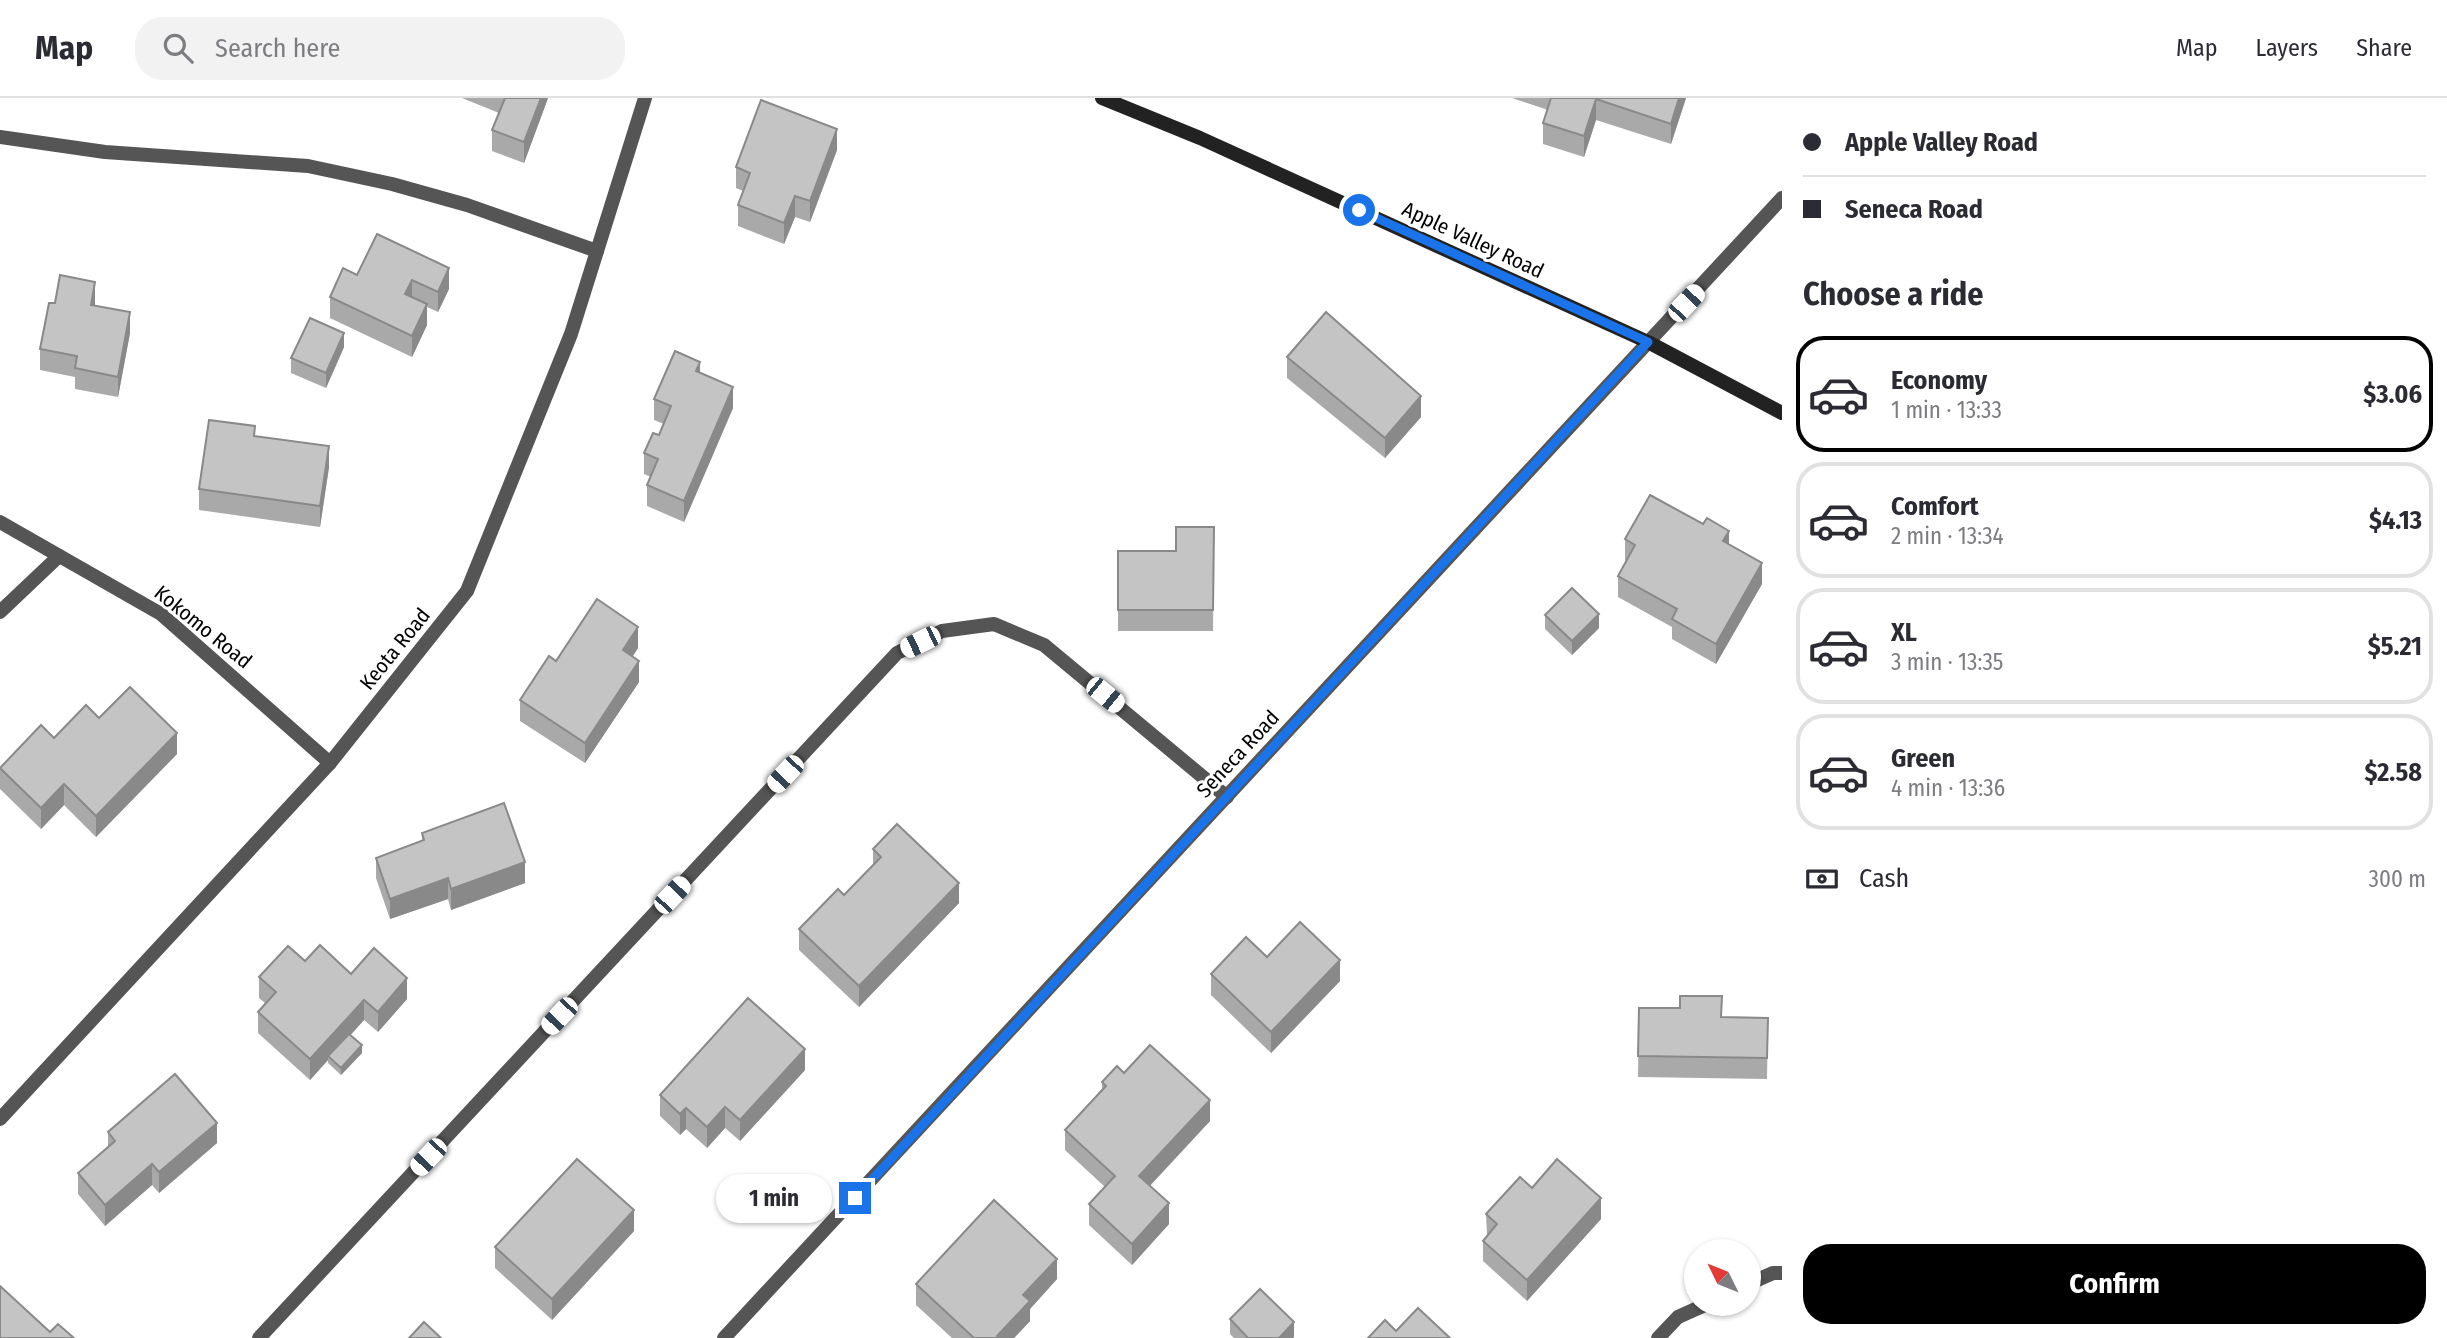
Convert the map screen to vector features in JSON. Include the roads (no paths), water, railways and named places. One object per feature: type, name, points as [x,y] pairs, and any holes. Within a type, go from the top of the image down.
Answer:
[{"type":"main road","name":"Apple Valley Road","points":[[1102,98],[1200,138],[1648,342],[1782,413]]},
{"type":"street","name":"Keota Road","points":[[0,1119],[330,763],[467,591],[570,334],[645,98]]},
{"type":"street","points":[[0,137],[105,152],[309,166],[454,201],[597,251]]},
{"type":"street","name":"Seneca Road","points":[[724,1338],[1782,198]]},
{"type":"street","name":"Kokomo Road","points":[[0,522],[161,614],[330,763]]},
{"type":"street","points":[[0,612],[59,556]]},
{"type":"street","points":[[259,1338],[897,653],[942,631],[994,624],[1044,645],[1227,797]]},
{"type":"street","points":[[1761,1278],[1773,1273],[1782,1273]]},
{"type":"street","points":[[1658,1338],[1684,1314]]}]
